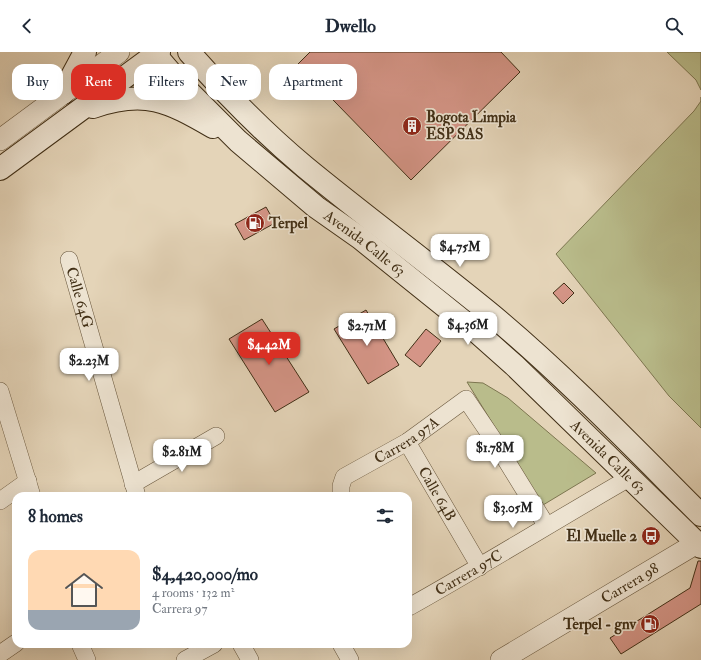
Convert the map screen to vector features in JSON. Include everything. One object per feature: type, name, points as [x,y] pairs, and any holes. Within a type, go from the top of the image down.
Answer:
[{"type":"main road","points":[[63,93],[86,52]]},
{"type":"main road","name":"Avenida Calle 63","points":[[190,52],[240,108],[304,166],[475,302],[524,343],[620,434],[701,515]]},
{"type":"main road","points":[[0,169],[156,53]]},
{"type":"main road","name":"Avenida Calle 63","points":[[156,53],[192,95],[238,141],[316,207],[360,238],[478,333],[631,477],[699,546]]},
{"type":"main road","points":[[80,111],[121,98],[151,98],[177,107],[238,141]]},
{"type":"street","points":[[63,93],[119,52]]},
{"type":"street","points":[[0,140],[54,100]]},
{"type":"street","name":"Calle 64G","points":[[69,260],[135,490]]},
{"type":"street","points":[[0,391],[30,489]]},
{"type":"street","name":"Carrera 97A","points":[[341,492],[344,477],[407,442],[466,399],[493,439],[546,525]]},
{"type":"street","points":[[135,490],[216,436]]},
{"type":"street","name":"Calle 64B","points":[[407,442],[480,567]]},
{"type":"street","name":"Carrera 97C","points":[[412,604],[480,567],[546,525],[631,477]]},
{"type":"street","points":[[0,501],[12,496]]},
{"type":"street","name":"Carrera 98","points":[[501,660],[699,546]]},
{"type":"street","points":[[0,654],[12,646]]},
{"type":"street","points":[[82,648],[87,660]]},
{"type":"street","points":[[185,660],[207,648]]},
{"type":"street","points":[[243,648],[250,660]]},
{"type":"street","points":[[343,648],[350,660]]},
{"type":"green space","points":[[667,52],[701,52],[701,90],[696,80]]},
{"type":"green space","points":[[701,101],[701,428],[669,396],[556,254],[694,111]]},
{"type":"green space","points":[[467,382],[483,383],[508,398],[596,473],[543,505]]},
{"type":"building","name":"Bogota Limpia ESP SAS","points":[[310,52],[501,52],[520,72],[411,180],[333,100],[357,100],[357,64],[298,64]]},
{"type":"building","name":"Terpel","points":[[266,207],[275,223],[244,240],[235,224]]},
{"type":"building","points":[[564,283],[574,293],[563,304],[553,293]]},
{"type":"building","points":[[366,310],[399,365],[368,384],[334,329]]},
{"type":"building","points":[[262,319],[309,392],[275,412],[229,339]]},
{"type":"building","points":[[426,329],[441,341],[420,367],[405,355]]},
{"type":"building","name":"Terpel - gnv","points":[[698,561],[701,561],[701,604],[621,654],[610,638],[690,588]]},
{"type":"place","name":"Bogota Limpia ESP SAS","points":[[412,126]]},
{"type":"place","name":"Terpel","points":[[255,223]]},
{"type":"place","name":"El Muelle 2","points":[[651,536]]},
{"type":"place","name":"Terpel - gnv","points":[[650,624]]}]
